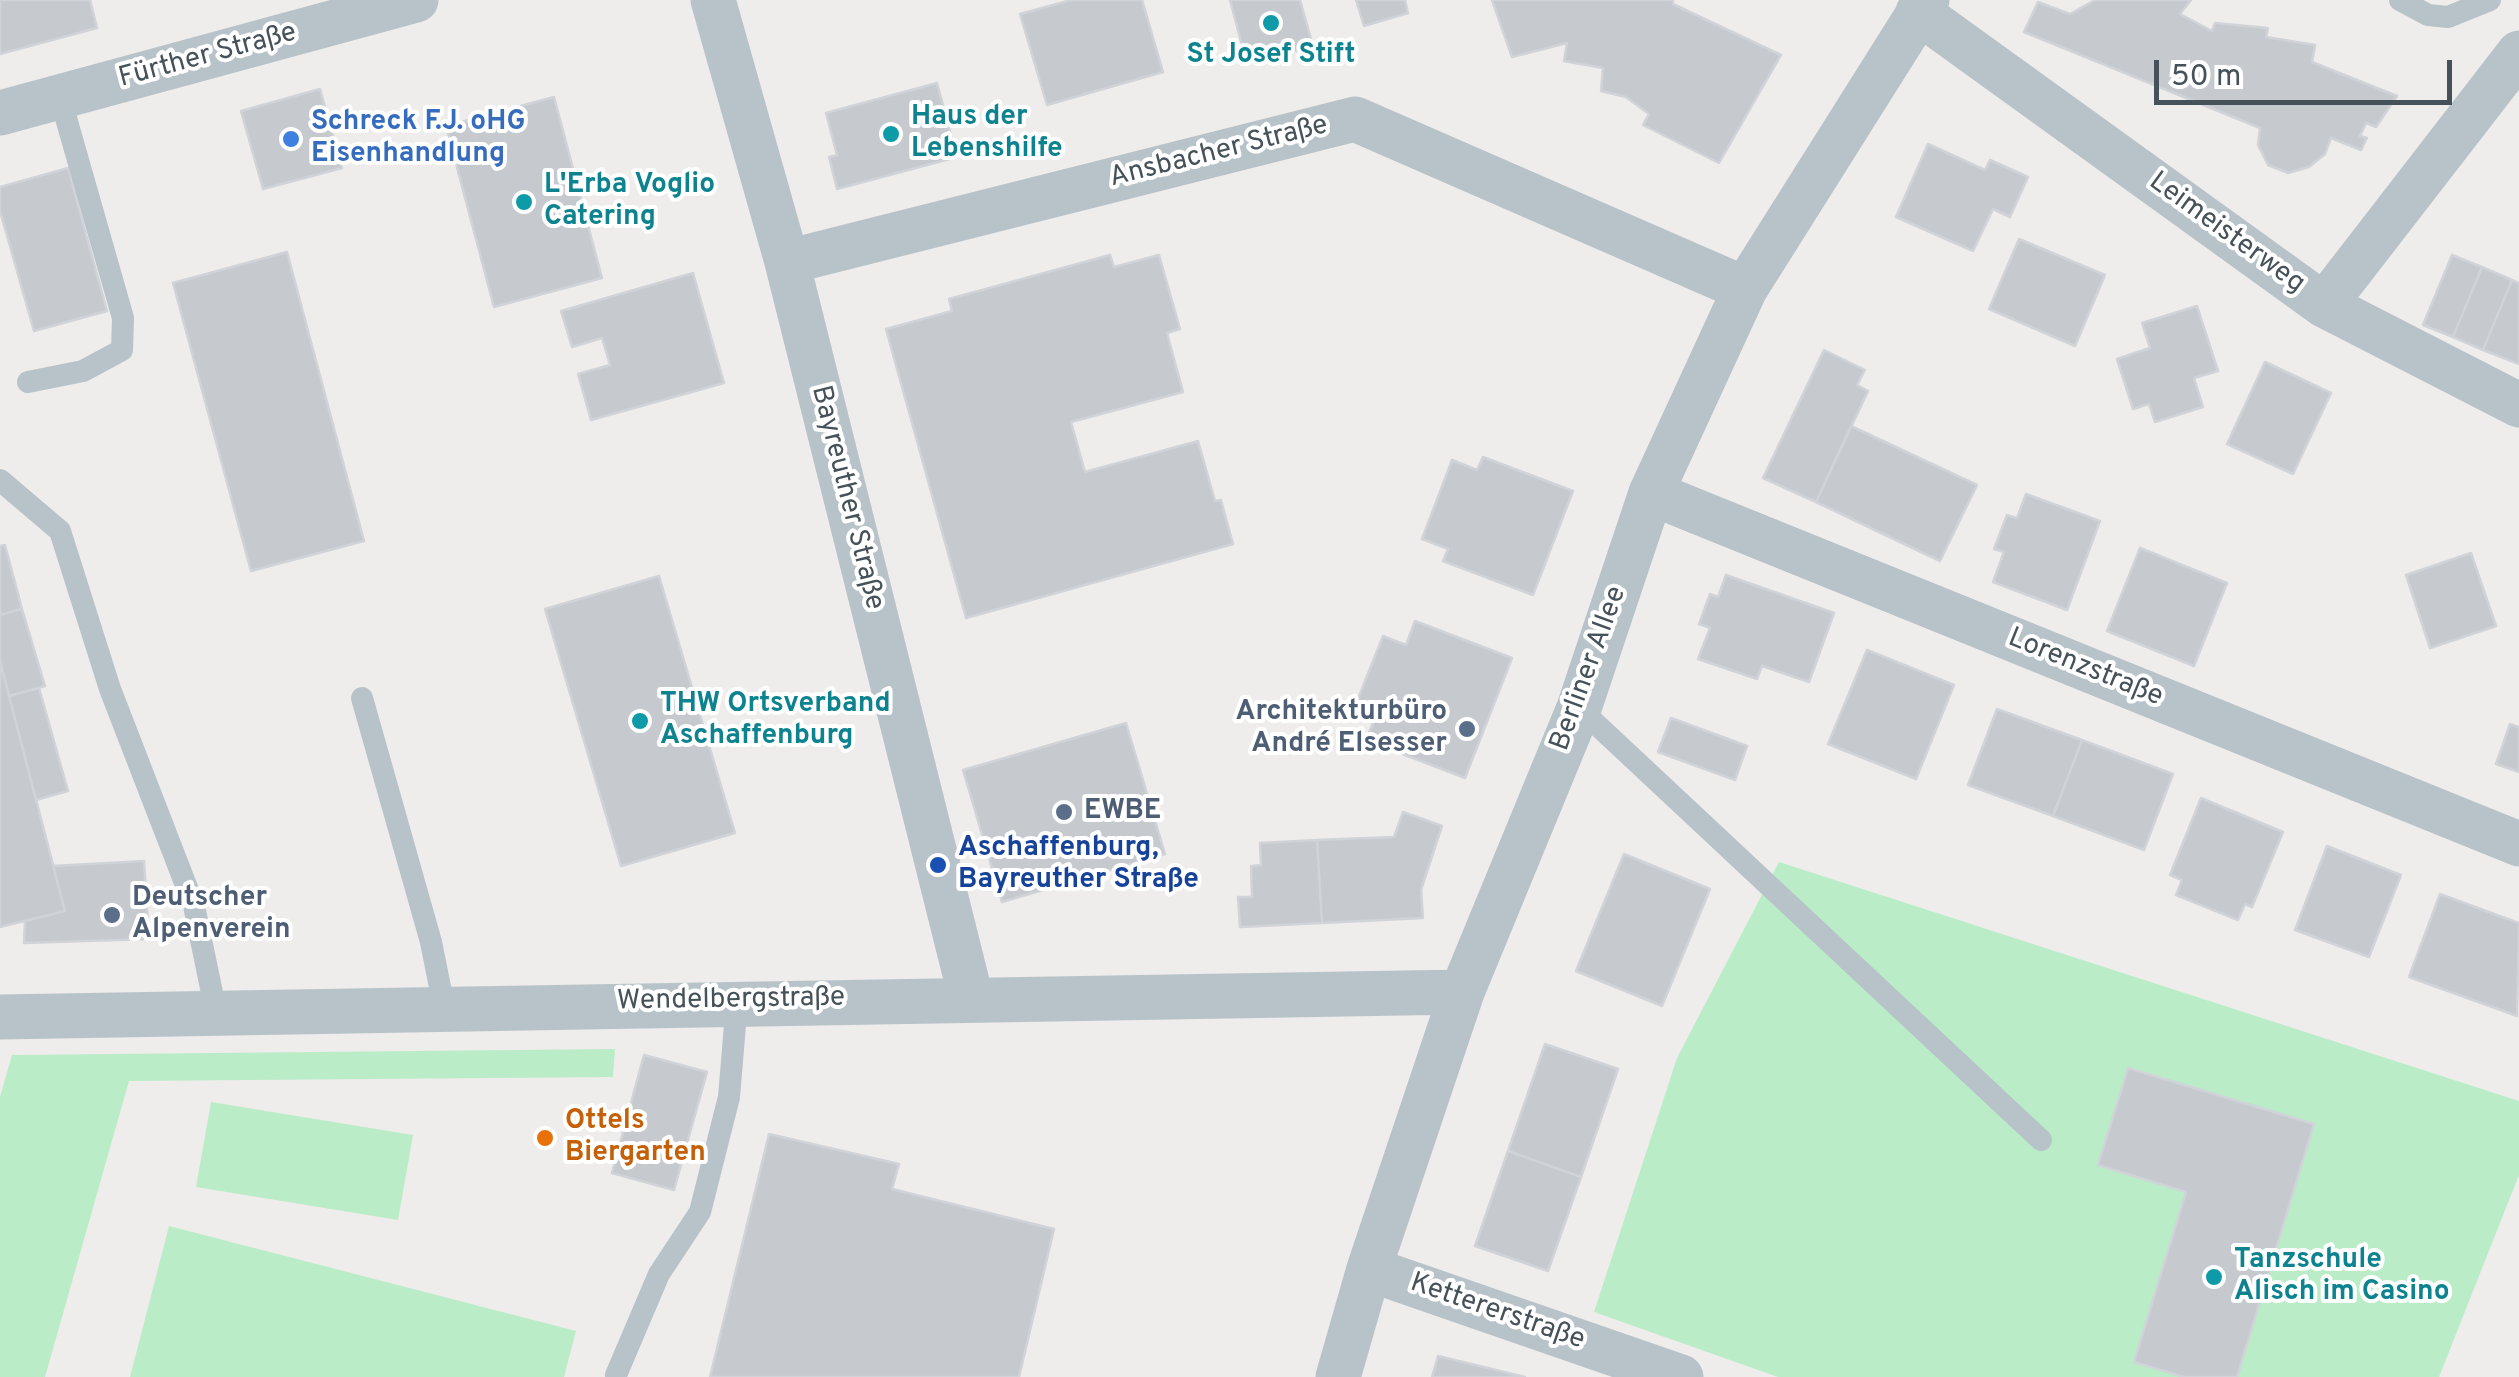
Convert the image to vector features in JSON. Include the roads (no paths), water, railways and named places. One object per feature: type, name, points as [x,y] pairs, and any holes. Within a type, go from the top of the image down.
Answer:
[{"type":"street","name":"Fürther Straße","points":[[0,114],[416,0]]},
{"type":"street","name":"Bayreuther Straße","points":[[713,0],[787,262],[971,998]]},
{"type":"street","name":"Berliner Allee","points":[[1338,1377],[1368,1269],[1462,992],[1579,708],[1650,493],[1745,289],[1923,6]]},
{"type":"street","name":"Leimeisterweg","points":[[1923,6],[2324,305],[2519,53]]},
{"type":"street","name":"Ansbacher Straße","points":[[787,262],[1355,119],[1745,289]]},
{"type":"street","points":[[2324,305],[2519,405]]},
{"type":"street","name":"Lorenzstraße","points":[[1650,493],[2519,844]]},
{"type":"street","name":"Wendelbergstraße","points":[[0,1016],[1462,992]]},
{"type":"street","name":"Kettererstraße","points":[[1368,1269],[1682,1377]]},
{"type":"lane","points":[[2400,0],[2428,15],[2448,16],[2490,0]]},
{"type":"lane","points":[[28,382],[83,371],[122,350],[123,318],[60,97]]},
{"type":"lane","points":[[0,480],[60,531],[110,689],[194,906],[216,1012]]},
{"type":"lane","points":[[362,698],[431,942],[444,1007]]},
{"type":"lane","points":[[1579,708],[2041,1140]]},
{"type":"lane","points":[[616,1375],[658,1274],[700,1212],[729,1097],[736,1001]]},
{"type":"place","name":"St Josef Stift","points":[[1271,23]]},
{"type":"place","name":"Haus der Lebenshilfe","points":[[891,134]]},
{"type":"place","name":"Schreck F.J. oHG Eisenhandlung","points":[[291,139]]},
{"type":"place","name":"L'Erba Voglio Catering","points":[[524,202]]},
{"type":"place","name":"THW Ortsverband Aschaffenburg","points":[[640,721]]},
{"type":"place","name":"Architekturbüro André Elsesser","points":[[1467,729]]},
{"type":"place","name":"EWBE","points":[[1064,812]]},
{"type":"place","name":"Aschaffenburg, Bayreuther Straße","points":[[938,865]]},
{"type":"place","name":"Deutscher Alpenverein","points":[[112,915]]},
{"type":"place","name":"Ottels Biergarten","points":[[545,1138]]},
{"type":"place","name":"Tanzschule Alisch im Casino","points":[[2214,1277]]}]
